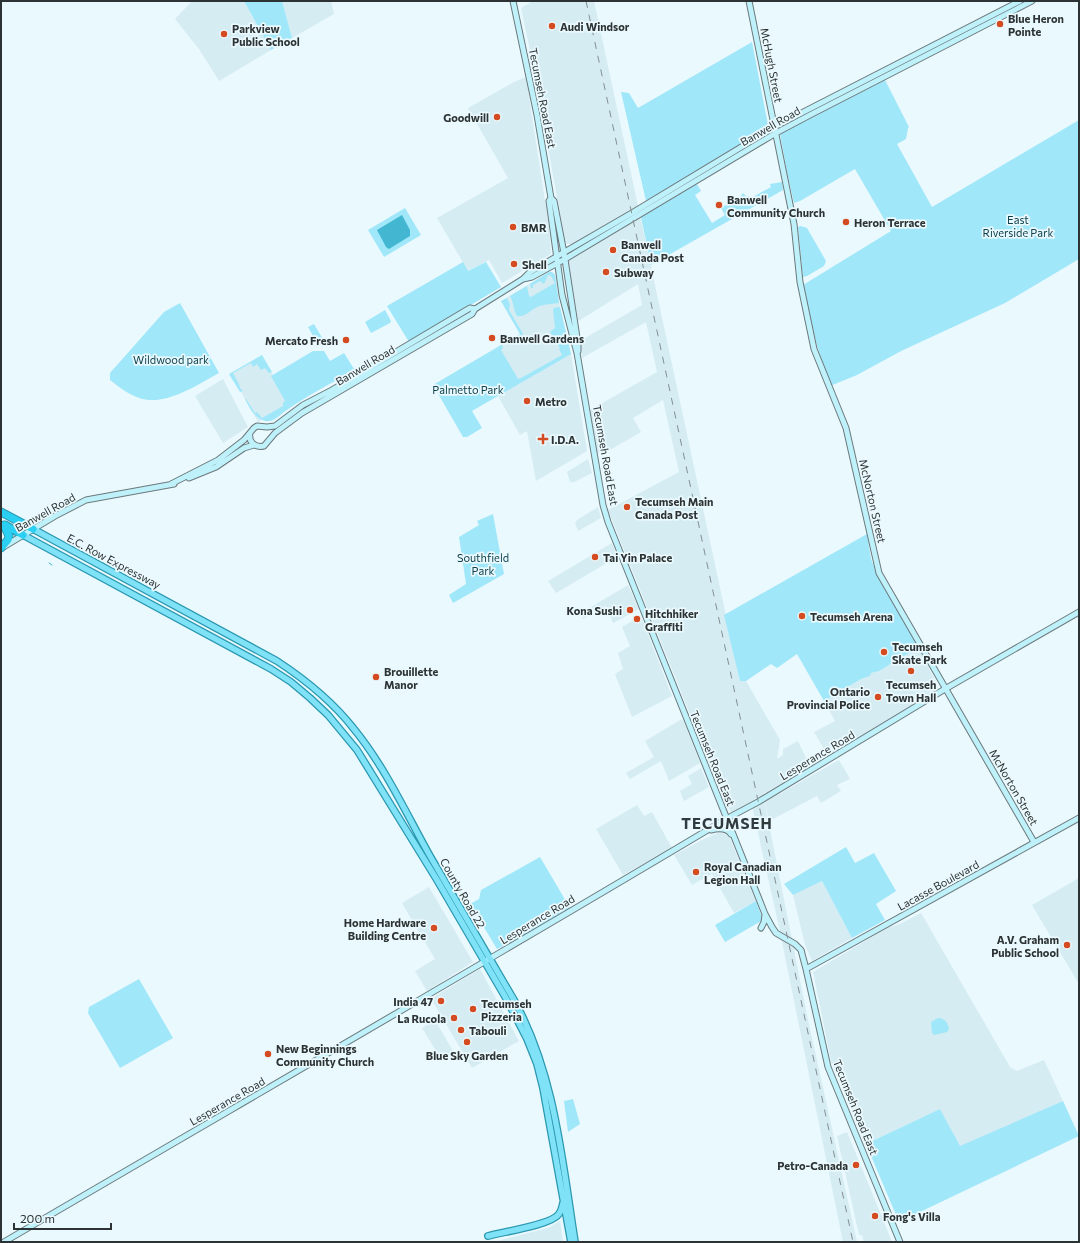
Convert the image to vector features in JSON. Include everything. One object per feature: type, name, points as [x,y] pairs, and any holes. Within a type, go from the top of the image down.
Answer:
[{"type":"highway","name":"E.C. Row Expressway","points":[[1,512],[33,530]]},
{"type":"highway","name":"E.C. Row Expressway","points":[[3,524],[23,535]]},
{"type":"highway","points":[[1,548],[8,540],[9,536],[3,524]]},
{"type":"main road","name":"Tecumseh Road East","points":[[513,1],[537,115],[551,198],[554,201],[564,252],[578,344],[577,353]]},
{"type":"main road","name":"McHugh Street","points":[[749,1],[776,133]]},
{"type":"main road","name":"Banwell Road","points":[[269,442],[276,432],[302,413],[472,314],[475,309],[523,279],[530,272],[774,127],[1020,1]]},
{"type":"main road","name":"Banwell Road","points":[[523,279],[532,277],[565,259],[776,133],[1032,1]]},
{"type":"main road","name":"McNorton Street","points":[[776,133],[794,224],[800,282],[814,350],[846,428],[879,574],[1034,842]]},
{"type":"main road","name":"Tecumseh Road East","points":[[551,198],[549,201],[562,295],[577,353],[603,505],[608,522],[765,914],[776,933],[795,944],[800,949],[806,969],[828,1067],[900,1242]]},
{"type":"main road","name":"Banwell Road","points":[[264,427],[275,426],[308,402],[332,390],[470,308],[475,309]]},
{"type":"main road","points":[[258,426],[264,427],[270,435],[269,442],[261,447],[254,445],[250,440],[250,433],[258,426]]},
{"type":"main road","name":"Banwell Road","points":[[1,548],[55,516],[86,500],[163,487],[171,484],[218,460],[244,440],[250,433]]},
{"type":"main road","name":"Banwell Road","points":[[171,484],[216,467],[244,448],[254,445]]},
{"type":"main road","name":"E.C. Row Expressway","points":[[33,530],[217,628]]},
{"type":"main road","name":"E.C. Row Expressway","points":[[23,535],[207,634]]},
{"type":"main road","name":"Lesperance Road","points":[[4,1242],[488,960],[726,819],[758,802],[946,689],[1079,612]]},
{"type":"main road","name":"County Road 22","points":[[217,628],[277,661],[294,672],[324,696],[354,729],[388,780],[488,960],[518,1020],[537,1064],[548,1110],[570,1242]]},
{"type":"main road","name":"County Road 22","points":[[207,634],[291,682],[328,715],[344,733],[373,775],[521,1012],[541,1060],[552,1103],[575,1242]]},
{"type":"main road","name":"Lacasse Boulevard","points":[[806,969],[1079,818]]},
{"type":"main road","points":[[708,830],[723,829],[730,832],[735,839]]},
{"type":"main road","points":[[761,928],[764,922],[765,914]]},
{"type":"main road","points":[[488,1236],[552,1219],[559,1214],[564,1199]]},
{"type":"shaded area","name":"Parkview Public School","points":[[192,1],[244,1],[271,50],[219,81],[199,49],[175,19]]},
{"type":"shaded area","points":[[282,1],[331,1],[334,14],[292,38]]},
{"type":"shaded area","points":[[533,1],[594,1],[740,681],[746,681],[780,740],[777,759],[783,755],[783,749],[798,741],[807,760],[818,754],[821,760],[763,794],[807,1015],[857,1242],[843,1242],[779,927],[752,806],[733,816],[724,799],[608,510],[679,472],[663,400],[633,418],[641,432],[610,450],[597,453],[590,410],[657,372],[646,322],[582,358],[580,341],[642,305],[638,284],[577,322],[568,259],[625,225],[623,215],[572,244],[567,244],[565,241],[533,65],[521,8]]},
{"type":"shaded area","points":[[526,77],[549,227],[551,254],[502,283],[489,260],[468,271],[437,218],[508,178],[468,108],[514,82]]},
{"type":"shaded area","points":[[402,215],[410,230],[410,236],[389,249],[386,247],[377,230]]},
{"type":"shaded area","points":[[549,272],[552,272],[555,275],[560,307],[571,354],[587,451],[536,481],[527,431],[520,435],[498,396],[518,384],[497,347],[520,334],[501,301]]},
{"type":"shaded area","points":[[262,356],[290,404],[258,422],[231,374]]},
{"type":"shaded area","points":[[223,379],[248,427],[223,443],[195,396]]},
{"type":"shaded area","points":[[588,459],[592,473],[574,482],[570,482],[567,472]]},
{"type":"shaded area","points":[[598,507],[601,518],[578,531],[575,523],[577,520]]},
{"type":"shaded area","points":[[612,543],[617,557],[556,593],[548,581]]},
{"type":"shaded area","points":[[628,585],[639,609],[613,623],[606,606],[583,619],[581,613]]},
{"type":"shaded area","points":[[641,616],[672,696],[632,717],[615,674],[623,669],[618,653],[630,646],[622,627]]},
{"type":"shaded area","points":[[914,650],[921,650],[939,690],[831,754],[827,754],[814,732],[835,721],[824,701]]},
{"type":"shaded area","points":[[682,719],[700,763],[669,781],[661,761],[630,779],[626,773],[654,757],[645,741]]},
{"type":"shaded area","points":[[839,760],[850,779],[837,785],[841,791],[821,803],[817,796],[769,821],[765,802]]},
{"type":"shaded area","points":[[701,768],[709,787],[684,801],[680,791],[692,784],[688,776]]},
{"type":"shaded area","points":[[637,805],[644,816],[652,812],[672,848],[623,875],[596,829]]},
{"type":"shaded area","points":[[720,832],[729,836],[756,901],[734,913],[712,874],[692,885],[674,855]]},
{"type":"shaded area","name":"A.V. Graham Public School","points":[[1079,878],[1079,984],[1032,905]]},
{"type":"shaded area","points":[[822,881],[852,938],[812,961],[805,945],[793,895]]},
{"type":"shaded area","points":[[429,887],[473,962],[427,991],[415,971],[435,959],[402,903]]},
{"type":"shaded area","points":[[921,913],[1010,1067],[1017,1071],[1044,1060],[1063,1101],[960,1147],[940,1109],[866,1144],[831,1061],[813,972],[887,928],[900,924]]},
{"type":"shaded area","points":[[480,969],[519,1041],[472,1068],[433,1002],[434,997]]},
{"type":"shaded area","points":[[435,1020],[453,1051],[441,1059],[422,1028]]},
{"type":"shaded area","points":[[847,1132],[892,1242],[864,1242],[862,1235],[859,1235],[837,1136]]},
{"type":"shaded area","points":[[560,1221],[563,1242],[493,1242],[548,1228]]},
{"type":"green space","points":[[244,1],[282,1],[292,38],[271,50]]},
{"type":"green space","points":[[752,42],[768,125],[767,128],[646,201],[621,92],[629,93],[638,108]]},
{"type":"green space","name":"East Riverside Park","points":[[885,80],[909,127],[906,139],[897,144],[932,207],[1079,120],[1079,259],[1005,303],[901,351],[857,375],[830,386],[808,310],[803,285],[891,231],[855,169],[794,203],[780,134]]},
{"type":"green space","points":[[782,182],[783,190],[651,265],[641,217],[697,184],[701,191],[695,195],[712,223],[725,215],[721,208],[741,196],[743,193],[751,198],[771,187],[770,184]]},
{"type":"green space","points":[[405,208],[421,235],[384,257],[368,230]]},
{"type":"green space","points":[[801,226],[807,228],[826,261],[824,266],[803,277],[798,227]]},
{"type":"green space","points":[[463,262],[468,271],[486,262],[501,287],[409,342],[387,306]]},
{"type":"green space","points":[[549,272],[552,272],[555,275],[559,303],[540,306],[525,315],[517,316],[510,296],[527,286],[529,296],[531,297],[555,283],[551,276],[548,275],[544,284],[540,281],[533,285],[533,288],[531,288],[530,284]]},
{"type":"green space","name":"Palmetto Park","points":[[507,298],[510,304],[509,310],[523,335],[517,340],[515,337],[502,345],[503,348],[501,350],[518,379],[562,355],[559,349],[560,348],[550,332],[555,328],[554,308],[560,307],[571,354],[472,411],[482,428],[467,437],[463,437],[433,385],[520,334],[501,301]]},
{"type":"green space","name":"Wildwood park","points":[[180,303],[219,373],[191,389],[159,400],[139,398],[120,388],[110,380],[110,373],[164,312]]},
{"type":"green space","points":[[385,310],[391,321],[390,323],[371,333],[365,322]]},
{"type":"green space","points":[[314,324],[324,341],[318,345],[308,327]]},
{"type":"green space","points":[[313,351],[324,351],[330,361],[344,353],[354,369],[353,371],[318,390],[273,420],[265,421],[255,415],[245,399],[255,413],[257,412],[262,418],[283,406],[285,401],[271,376]]},
{"type":"green space","points":[[262,355],[272,372],[269,373],[265,368],[261,370],[257,364],[253,367],[251,363],[233,373],[243,391],[240,392],[229,374]]},
{"type":"green space","name":"Southfield Park","points":[[493,514],[504,574],[453,603],[449,595],[466,584],[459,537],[479,525],[477,521]]},
{"type":"green space","points":[[867,534],[871,559],[879,579],[921,650],[917,652],[914,650],[824,701],[797,654],[777,668],[771,664],[746,681],[740,681],[724,615]]},
{"type":"green space","points":[[846,847],[855,863],[874,853],[896,891],[876,904],[885,920],[852,938],[822,881],[793,895],[784,884]]},
{"type":"green space","points":[[540,857],[570,908],[514,941],[497,949],[470,904],[479,899],[481,890]]},
{"type":"green space","points":[[756,901],[763,920],[725,942],[715,925]]},
{"type":"green space","points":[[139,979],[173,1038],[120,1068],[88,1013],[89,1007]]},
{"type":"green space","points":[[938,1018],[946,1021],[949,1029],[947,1032],[934,1035],[932,1033],[931,1022]]},
{"type":"green space","points":[[573,1099],[580,1124],[568,1132],[564,1101]]},
{"type":"green space","points":[[1063,1101],[1079,1136],[899,1222],[866,1144],[940,1109],[960,1146]]},
{"type":"railway","points":[[586,1],[853,1242]]},
{"type":"place","name":"Blue Heron Pointe","points":[[1000,24]]},
{"type":"place","name":"Audi Windsor","points":[[552,26]]},
{"type":"place","name":"Parkview Public School","points":[[224,34]]},
{"type":"place","name":"Goodwill","points":[[497,117]]},
{"type":"place","name":"Banwell Community Church","points":[[719,205]]},
{"type":"place","name":"Heron Terrace","points":[[846,222]]},
{"type":"place","name":"BMR","points":[[513,227]]},
{"type":"place","name":"Banwell Canada Post","points":[[613,250]]},
{"type":"place","name":"Shell","points":[[514,264]]},
{"type":"place","name":"Subway","points":[[606,272]]},
{"type":"place","name":"Banwell Gardens","points":[[492,338]]},
{"type":"place","name":"Mercato Fresh","points":[[346,340]]},
{"type":"place","name":"Metro","points":[[527,401]]},
{"type":"place","name":"I.D.A.","points":[[543,439]]},
{"type":"place","name":"Tecumseh Main Canada Post","points":[[627,507]]},
{"type":"place","name":"Tai Yin Palace","points":[[595,557]]},
{"type":"place","name":"Kona Sushi","points":[[630,610]]},
{"type":"place","name":"Tecumseh Arena","points":[[802,616]]},
{"type":"place","name":"Hitchhiker Graffiti","points":[[637,619]]},
{"type":"place","name":"Tecumseh Skate Park","points":[[884,652]]},
{"type":"place","name":"Tecumseh Town Hall","points":[[911,671]]},
{"type":"place","name":"Brouillette Manor","points":[[376,677]]},
{"type":"place","name":"Ontario Provincial Police","points":[[878,697]]},
{"type":"place","name":"Royal Canadian Legion Hall","points":[[696,872]]},
{"type":"place","name":"Home Hardware Building Centre","points":[[434,928]]},
{"type":"place","name":"A.V. Graham Public School","points":[[1067,945]]},
{"type":"place","name":"India 47","points":[[441,1001]]},
{"type":"place","name":"Tecumseh Pizzeria","points":[[473,1009]]},
{"type":"place","name":"La Rucola","points":[[454,1018]]},
{"type":"place","name":"Tabouli","points":[[461,1030]]},
{"type":"place","name":"Blue Sky Garden","points":[[467,1042]]},
{"type":"place","name":"New Beginnings Community Church","points":[[268,1054]]},
{"type":"place","name":"Petro-Canada","points":[[856,1165]]},
{"type":"place","name":"Fong's Villa","points":[[875,1216]]},
{"type":"district","name":"TECUMSEH","points":[[727,823]]}]
